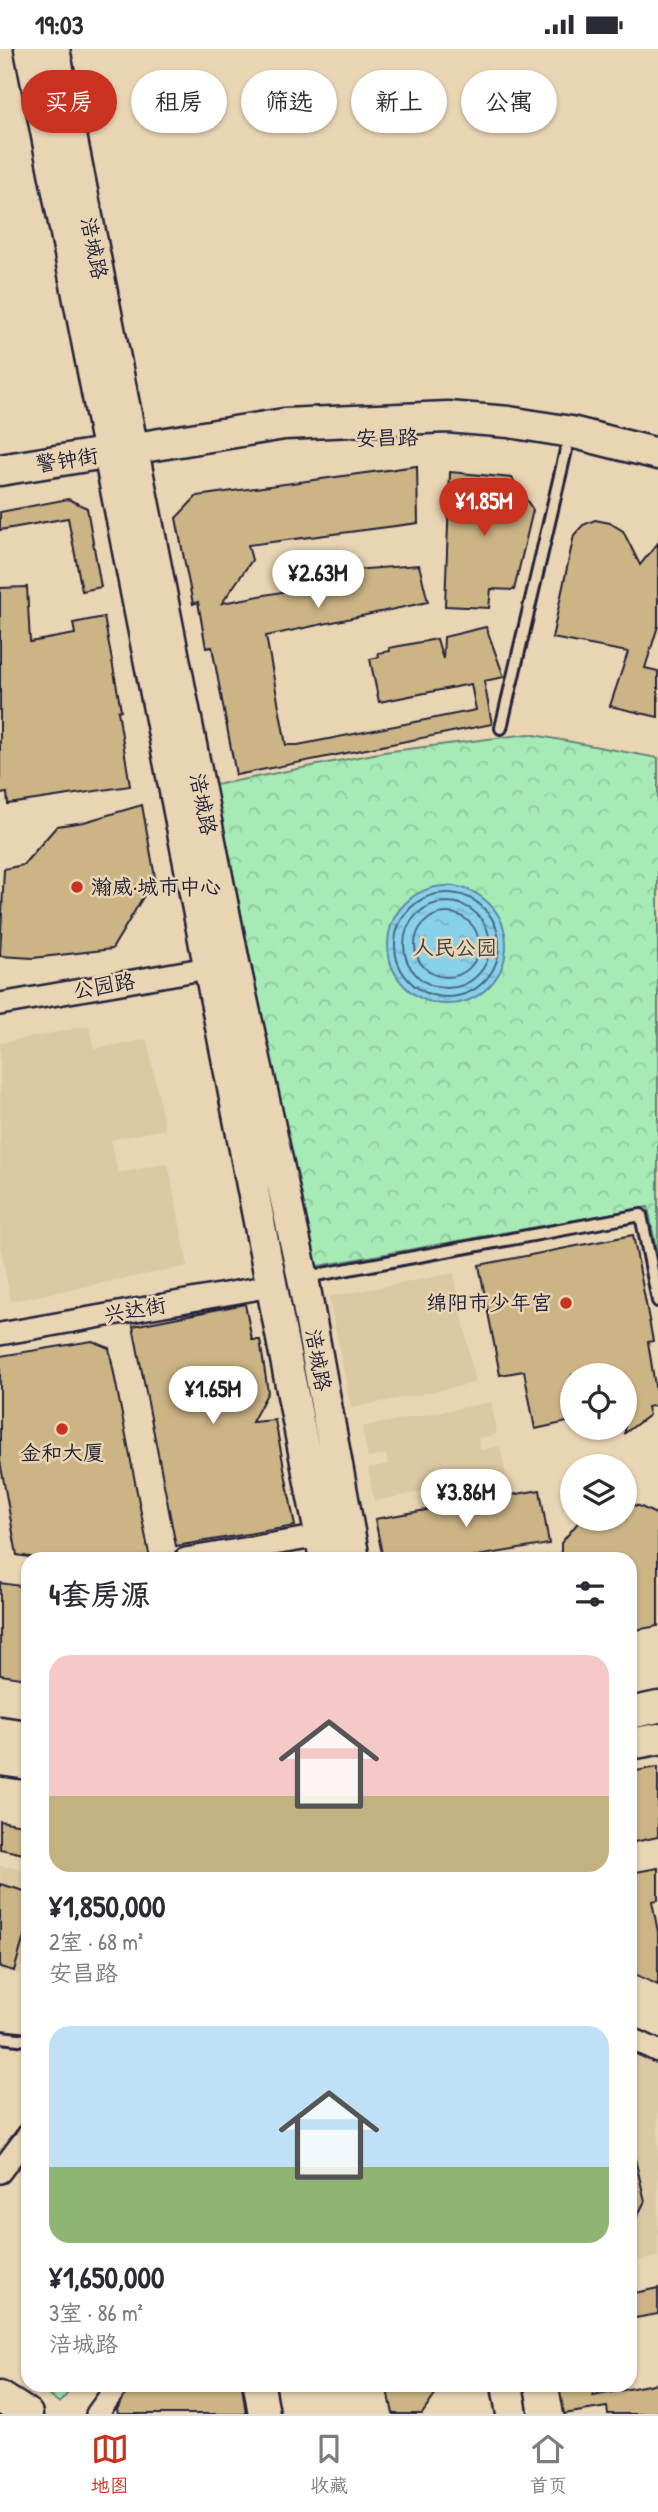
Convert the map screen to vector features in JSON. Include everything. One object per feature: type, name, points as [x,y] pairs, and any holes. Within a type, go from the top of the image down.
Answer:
[{"type":"street","name":"涪城路","points":[[30,49],[303,1278],[353,1552]]},
{"type":"street","name":"涪城路","points":[[54,49],[208,968],[323,1547]]},
{"type":"street","name":"安昌路","points":[[123,460],[284,424],[448,417],[509,422],[571,432],[658,454]]},
{"type":"street","name":"安昌路","points":[[123,460],[370,437],[506,440],[566,450],[658,473]]},
{"type":"street","name":"警钟街","points":[[0,470],[123,460]]},
{"type":"street","name":"警钟街","points":[[0,487],[123,460]]},
{"type":"street","name":"公园路","points":[[0,1004],[208,968]]},
{"type":"street","name":"兴达街","points":[[0,1334],[271,1286]]},
{"type":"street","points":[[266,1552],[323,1547]]},
{"type":"street","points":[[637,1712],[658,1707]]},
{"type":"street","points":[[0,1732],[21,1734]]},
{"type":"street","points":[[637,1743],[658,1739]]},
{"type":"street","points":[[0,1760],[21,1762]]},
{"type":"street","points":[[637,2041],[658,2051]]},
{"type":"street","points":[[0,2172],[21,2144]]},
{"type":"street","points":[[97,2414],[113,2392]]},
{"type":"street","points":[[259,2392],[264,2414]]},
{"type":"street","points":[[488,2392],[492,2414]]},
{"type":"street","points":[[508,2392],[512,2414]]},
{"type":"street","points":[[0,2397],[27,2414]]},
{"type":"lane","points":[[501,727],[566,450]]},
{"type":"lane","points":[[303,1278],[641,1215],[658,1300]]},
{"type":"lane","points":[[0,2036],[21,2039]]},
{"type":"shaded area","points":[[89,1026],[94,1049],[147,1039],[165,1129],[111,1140],[118,1173],[168,1163],[188,1266],[11,1301],[0,1246],[0,1043]]},
{"type":"shaded area","points":[[454,1273],[475,1383],[351,1408],[329,1297]]},
{"type":"shaded area","points":[[491,1402],[497,1434],[478,1438],[480,1450],[500,1446],[506,1476],[374,1501],[368,1468],[388,1464],[386,1454],[368,1458],[362,1427]]},
{"type":"shaded area","points":[[0,1866],[21,1869],[21,1967],[19,1974],[0,1971]]},
{"type":"shaded area","points":[[637,2056],[658,2066],[658,2257],[637,2261]]},
{"type":"green space","name":"人民公园","points":[[529,734],[658,758],[658,1259],[648,1207],[313,1267],[215,785],[384,752]]},
{"type":"green space","points":[[44,2392],[68,2392],[60,2403]]},
{"type":"water","points":[[447,886],[458,887],[480,896],[496,912],[505,934],[505,956],[496,978],[480,994],[458,1003],[447,1004],[436,1003],[414,994],[398,978],[389,956],[388,945],[389,934],[398,912],[414,896],[436,887]]},
{"type":"building","points":[[417,466],[418,523],[248,545],[252,560],[222,603],[325,584],[326,572],[419,565],[428,602],[266,636],[286,745],[298,745],[476,710],[471,684],[379,702],[370,659],[379,657],[378,653],[390,651],[389,648],[437,639],[443,659],[444,637],[486,627],[504,677],[484,681],[492,724],[236,775],[212,647],[206,648],[198,602],[193,604],[176,518],[197,496]]},
{"type":"building","points":[[450,472],[512,478],[533,510],[514,590],[491,589],[489,608],[445,606]]},
{"type":"building","points":[[68,499],[87,508],[101,587],[82,591],[68,518],[0,530],[0,512]]},
{"type":"building","points":[[595,520],[610,523],[623,531],[640,565],[658,543],[658,626],[645,668],[658,671],[658,717],[610,706],[628,652],[552,638],[574,535],[583,525]]},
{"type":"building","points":[[27,587],[30,642],[75,634],[73,623],[104,617],[121,710],[118,711],[130,786],[8,804],[7,793],[0,794],[0,588]]},
{"type":"building","name":"瀚威·城市中心","points":[[142,805],[155,877],[112,949],[33,958],[0,956],[4,869],[23,865],[57,826],[84,822]]},
{"type":"building","name":"绵阳市少年宫","points":[[633,1235],[653,1341],[648,1342],[658,1405],[647,1407],[649,1415],[637,1424],[637,1363],[560,1363],[560,1424],[535,1429],[524,1371],[500,1375],[479,1265]]},
{"type":"building","points":[[245,1304],[252,1340],[260,1340],[268,1392],[252,1422],[275,1420],[295,1526],[176,1546],[133,1326]]},
{"type":"building","points":[[92,1341],[109,1348],[149,1552],[21,1552],[21,1556],[17,1555],[0,1461],[0,1356]]},
{"type":"building","points":[[540,1490],[549,1544],[501,1552],[382,1552],[375,1519]]},
{"type":"building","points":[[637,1506],[658,1515],[658,1626],[637,1630],[637,1552],[561,1552],[561,1543],[571,1531],[637,1531]]},
{"type":"building","points":[[0,1583],[21,1586],[21,1678],[0,1675]]},
{"type":"building","points":[[658,1767],[658,1837],[637,1842],[637,1771]]},
{"type":"building","points":[[0,1821],[21,1825],[21,1854],[0,1849]]},
{"type":"building","points":[[658,1868],[658,1900],[652,1901],[658,1932],[658,1985],[637,1975],[637,1872]]},
{"type":"building","points":[[0,1884],[21,1890],[21,1947],[14,1971],[0,1967]]},
{"type":"building","points":[[637,2167],[645,2201],[637,2216]]},
{"type":"building","points":[[658,2288],[658,2314],[637,2318],[637,2292]]},
{"type":"building","points":[[658,2383],[658,2413],[608,2414],[607,2407],[564,2414],[560,2392],[592,2392],[593,2396],[613,2392],[637,2392],[637,2387]]},
{"type":"building","points":[[127,2392],[243,2392],[246,2414],[118,2414],[117,2409]]},
{"type":"building","points":[[388,2392],[437,2392],[422,2414],[393,2414]]},
{"type":"place","name":"瀚威·城市中心","points":[[77,887]]},
{"type":"place","name":"绵阳市少年宫","points":[[566,1303]]},
{"type":"place","name":"金和大厦","points":[[62,1429]]}]
